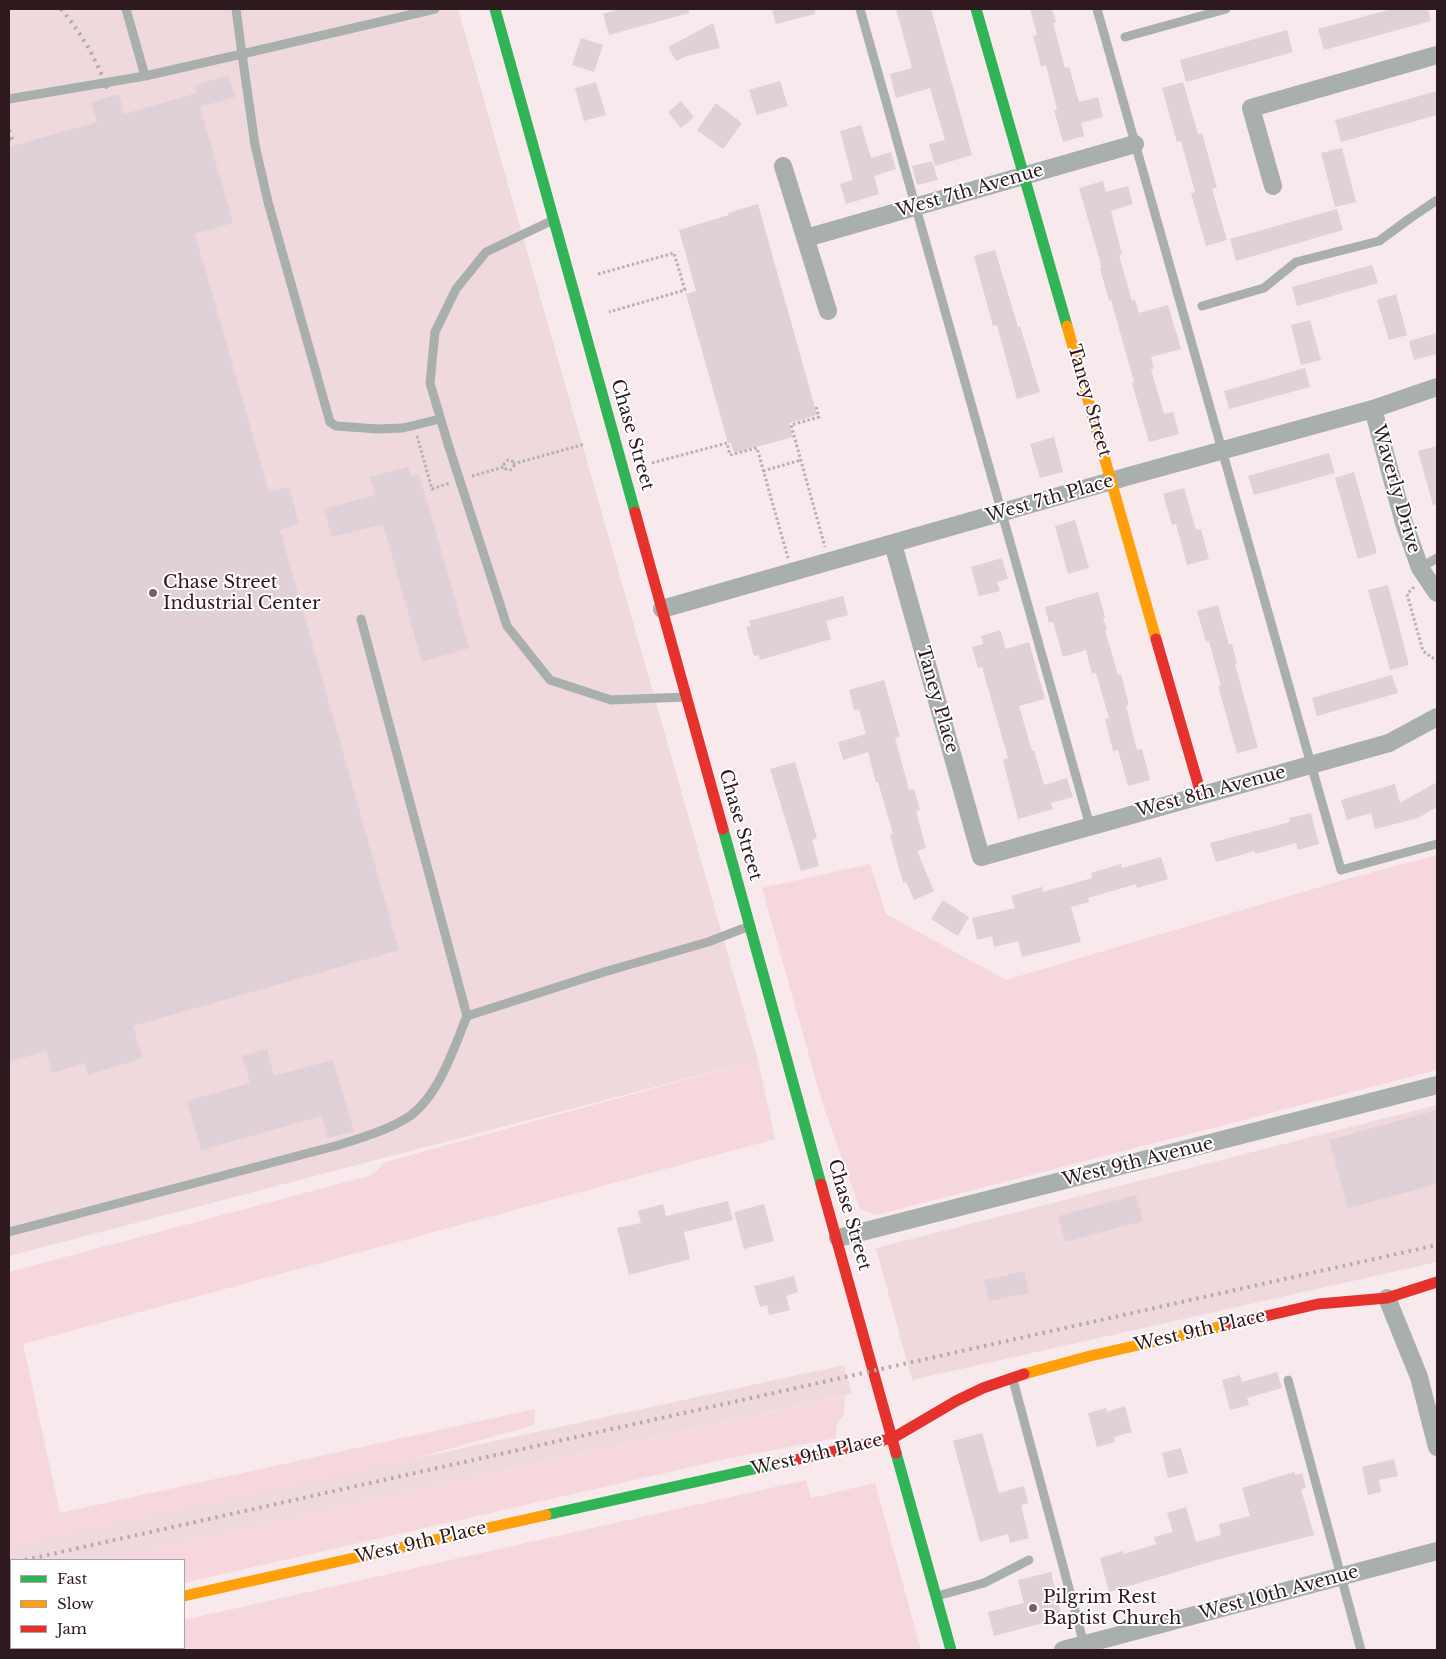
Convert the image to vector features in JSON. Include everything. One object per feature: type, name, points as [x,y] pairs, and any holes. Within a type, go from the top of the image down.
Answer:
[{"type":"street","name":"Chase Street","points":[[496,9],[951,1650]]},
{"type":"street","name":"Taney Street","points":[[976,9],[1202,794]]},
{"type":"street","points":[[1274,186],[1251,108],[1437,55]]},
{"type":"street","name":"West 7th Avenue","points":[[806,238],[1135,144]]},
{"type":"street","points":[[783,166],[828,311]]},
{"type":"street","name":"West 7th Place","points":[[662,609],[1373,409],[1437,387]]},
{"type":"street","name":"Waverly Drive","points":[[1373,409],[1419,576],[1437,593]]},
{"type":"street","name":"Taney Place","points":[[893,544],[981,857]]},
{"type":"street","name":"West 8th Avenue","points":[[981,857],[1389,743],[1437,717]]},
{"type":"street","name":"West 9th Avenue","points":[[838,1238],[1437,1086]]},
{"type":"street","name":"West 9th Place","points":[[185,1596],[893,1438],[956,1401],[983,1388],[1012,1378],[1090,1356],[1318,1304],[1387,1298],[1437,1282]]},
{"type":"street","points":[[1387,1298],[1419,1377],[1437,1447]]},
{"type":"street","name":"West 10th Avenue","points":[[1063,1650],[1085,1648],[1437,1551]]},
{"type":"lane","points":[[126,9],[145,76]]},
{"type":"lane","points":[[236,9],[255,145],[268,202],[330,422],[336,426],[378,429],[403,428],[440,419]]},
{"type":"lane","points":[[9,99],[145,76],[435,9]]},
{"type":"lane","points":[[860,9],[1090,826]]},
{"type":"lane","points":[[1097,9],[1341,870],[1437,844]]},
{"type":"lane","points":[[1125,37],[1226,9]]},
{"type":"lane","points":[[1202,306],[1264,288],[1296,262],[1379,241],[1437,200]]},
{"type":"lane","points":[[554,220],[486,252],[456,289],[435,332],[430,383],[507,626],[550,680],[611,700],[686,697]]},
{"type":"lane","points":[[1419,576],[1437,558]]},
{"type":"lane","points":[[9,1232],[339,1145],[373,1134],[410,1116],[429,1098],[448,1062],[467,1016],[361,619]]},
{"type":"lane","points":[[467,1016],[604,972],[708,942],[750,926]]},
{"type":"lane","points":[[1012,1378],[1085,1648]]},
{"type":"lane","points":[[1288,1380],[1360,1650]]},
{"type":"lane","points":[[936,1596],[984,1583],[1029,1560]]},
{"type":"path","points":[[598,274],[674,253],[685,290],[609,312]]},
{"type":"path","points":[[816,407],[819,417],[791,425],[830,562]]},
{"type":"path","points":[[415,425],[432,489],[460,480]]},
{"type":"path","points":[[652,463],[727,443],[730,455],[757,448],[792,572]]},
{"type":"path","points":[[504,467],[507,461],[514,464],[585,444]]},
{"type":"path","points":[[763,471],[801,460]]},
{"type":"path","points":[[472,476],[504,467],[511,470],[514,464]]},
{"type":"path","points":[[1419,576],[1407,594],[1423,651],[1437,662]]},
{"type":"shaded area","points":[[9,9],[458,9],[758,1060],[9,1256]]},
{"type":"shaded area","points":[[1437,855],[1437,1070],[876,1215],[860,1209],[822,1102],[762,888],[870,864],[886,914],[1006,980],[1340,881]]},
{"type":"shaded area","points":[[758,1060],[775,1139],[23,1344],[60,1513],[535,1409],[534,1425],[395,1464],[9,1547],[9,1272],[372,1175],[385,1162]]},
{"type":"shaded area","points":[[1437,1105],[1437,1262],[912,1380],[876,1248]]},
{"type":"shaded area","points":[[844,1365],[852,1394],[108,1559],[10,1559],[10,1581],[9,1547]]},
{"type":"shaded area","points":[[845,1396],[844,1415],[837,1423],[836,1438],[726,1459],[185,1583],[185,1559],[108,1559]]},
{"type":"shaded area","points":[[806,1480],[811,1498],[875,1483],[921,1650],[48,1650],[185,1649],[185,1620]]},
{"type":"building","points":[[621,9],[689,9],[689,13],[609,35],[603,14]]},
{"type":"building","points":[[772,9],[815,9],[815,14],[776,24]]},
{"type":"building","points":[[896,9],[931,9],[972,155],[935,166],[929,144],[945,140],[930,88],[896,98],[890,74],[912,68]]},
{"type":"building","points":[[1030,9],[1052,9],[1056,22],[1053,23],[1065,68],[1069,67],[1079,102],[1098,97],[1103,117],[1081,123],[1084,136],[1063,142],[1054,110],[1057,109],[1046,65],[1041,67],[1033,36],[1037,35]]},
{"type":"building","points":[[1392,9],[1428,9],[1431,21],[1324,50],[1318,29]]},
{"type":"building","points":[[713,23],[720,48],[687,56],[676,61],[668,47]]},
{"type":"building","points":[[1287,30],[1293,52],[1186,82],[1180,60]]},
{"type":"building","points":[[581,38],[603,45],[594,72],[572,65]]},
{"type":"building","name":"Chase Street Industrial Center","points":[[228,75],[235,97],[200,107],[233,223],[195,234],[269,492],[289,487],[299,524],[280,530],[399,950],[133,1026],[143,1058],[88,1075],[85,1063],[52,1073],[46,1051],[9,1062],[9,147],[97,122],[91,102],[119,94],[124,114],[197,93],[195,85]]},
{"type":"building","points":[[780,81],[788,106],[757,115],[749,90]]},
{"type":"building","points":[[596,82],[606,115],[584,121],[575,88]]},
{"type":"building","points":[[1183,82],[1198,134],[1202,133],[1217,188],[1212,189],[1227,240],[1206,246],[1191,193],[1195,192],[1181,141],[1177,142],[1162,88]]},
{"type":"building","points":[[1437,91],[1437,115],[1341,142],[1335,120]]},
{"type":"building","points":[[681,101],[694,117],[681,128],[668,112]]},
{"type":"building","points":[[716,103],[742,123],[723,149],[697,130]]},
{"type":"building","points":[[861,125],[871,158],[891,152],[896,169],[874,176],[879,194],[846,204],[840,184],[853,180],[840,131]]},
{"type":"building","points":[[1342,148],[1356,202],[1335,207],[1321,153]]},
{"type":"building","points":[[932,161],[938,180],[917,185],[912,166]]},
{"type":"building","points":[[1103,181],[1106,192],[1128,186],[1133,204],[1111,211],[1122,254],[1119,255],[1132,301],[1135,300],[1139,313],[1168,305],[1181,349],[1151,357],[1154,368],[1151,369],[1164,414],[1173,412],[1179,434],[1149,442],[1079,188]]},
{"type":"building","points":[[758,204],[817,415],[789,423],[793,437],[734,453],[731,443],[728,443],[686,294],[696,291],[679,230]]},
{"type":"building","points":[[1337,209],[1343,230],[1236,261],[1230,239]]},
{"type":"building","points":[[995,250],[1040,392],[1017,399],[997,325],[993,326],[974,256]]},
{"type":"building","points":[[1372,265],[1378,283],[1297,306],[1292,287]]},
{"type":"building","points":[[1396,294],[1407,335],[1389,340],[1377,300]]},
{"type":"building","points":[[1310,320],[1321,360],[1301,365],[1291,325]]},
{"type":"building","points":[[1437,333],[1437,354],[1414,360],[1409,341]]},
{"type":"building","points":[[1305,368],[1310,387],[1229,409],[1224,391]]},
{"type":"building","points":[[1054,437],[1063,472],[1040,478],[1030,444]]},
{"type":"building","points":[[1437,446],[1437,505],[1433,505],[1418,451]]},
{"type":"building","points":[[1329,453],[1335,473],[1254,495],[1248,476]]},
{"type":"building","points":[[408,467],[411,476],[419,474],[469,648],[422,662],[383,524],[332,537],[324,509],[375,495],[370,477]]},
{"type":"building","points":[[1354,472],[1377,553],[1358,559],[1335,478]]},
{"type":"building","points":[[1184,488],[1196,530],[1201,529],[1209,559],[1187,565],[1176,524],[1172,525],[1163,494]]},
{"type":"building","points":[[1075,520],[1089,568],[1068,574],[1055,526]]},
{"type":"building","points":[[1002,558],[1008,579],[997,582],[1000,591],[979,596],[971,567]]},
{"type":"building","points":[[1388,585],[1409,665],[1390,670],[1368,590]]},
{"type":"building","points":[[1098,592],[1105,617],[1103,618],[1107,630],[1105,630],[1118,675],[1121,674],[1129,705],[1126,706],[1137,750],[1142,749],[1150,780],[1128,786],[1118,750],[1113,751],[1105,719],[1109,718],[1096,673],[1092,674],[1086,650],[1063,657],[1053,622],[1049,623],[1045,607]]},
{"type":"building","points":[[843,596],[848,615],[826,621],[831,639],[760,660],[759,655],[754,656],[746,627],[751,626],[749,621]]},
{"type":"building","points":[[1218,605],[1229,645],[1232,644],[1237,663],[1235,664],[1258,748],[1237,753],[1218,686],[1221,686],[1209,641],[1206,642],[1197,611]]},
{"type":"building","points":[[1000,630],[1006,649],[1029,642],[1045,699],[1019,706],[1044,785],[1067,778],[1073,797],[1051,803],[1053,809],[1018,819],[1003,760],[1008,758],[982,667],[978,668],[972,647],[983,644],[981,636]]},
{"type":"building","points":[[1392,675],[1398,693],[1317,716],[1312,698]]},
{"type":"building","points":[[884,680],[900,737],[895,738],[909,790],[914,789],[920,810],[916,811],[926,848],[917,851],[934,891],[914,900],[906,882],[903,883],[890,835],[893,834],[868,752],[843,760],[838,742],[866,734],[859,709],[854,710],[849,690]]},
{"type":"building","points":[[795,762],[817,838],[812,840],[819,866],[801,871],[770,769]]},
{"type":"building","points":[[1437,782],[1437,807],[1418,818],[1375,829],[1371,813],[1347,820],[1341,800],[1395,784],[1400,803]]},
{"type":"building","points":[[1311,813],[1319,844],[1298,850],[1296,843],[1255,854],[1255,851],[1216,862],[1210,843],[1290,822],[1289,818]]},
{"type":"building","points":[[1161,857],[1168,879],[1137,888],[1136,884],[1088,898],[1089,902],[1071,907],[1081,942],[1022,957],[1018,941],[994,947],[992,936],[977,940],[972,918],[1015,908],[1011,896],[1042,887],[1043,892],[1092,878],[1091,873],[1121,864],[1122,868]]},
{"type":"building","points":[[943,900],[969,917],[958,936],[931,919]]},
{"type":"building","points":[[267,1049],[274,1076],[333,1060],[354,1131],[328,1138],[322,1116],[201,1150],[187,1101],[250,1083],[242,1056]]},
{"type":"building","points":[[1437,1110],[1437,1184],[1348,1208],[1329,1140]]},
{"type":"building","points":[[1136,1195],[1143,1221],[1065,1242],[1058,1216]]},
{"type":"building","points":[[728,1201],[733,1220],[684,1232],[690,1259],[629,1275],[617,1228],[641,1223],[638,1211],[663,1204],[666,1216]]},
{"type":"building","points":[[764,1204],[774,1241],[744,1249],[734,1212]]},
{"type":"building","points":[[1024,1271],[1029,1293],[989,1301],[984,1280]]},
{"type":"building","points":[[794,1276],[798,1292],[786,1296],[790,1310],[769,1315],[767,1305],[760,1307],[754,1286]]},
{"type":"building","points":[[1277,1372],[1282,1388],[1247,1398],[1249,1405],[1230,1410],[1222,1380],[1240,1375],[1242,1382]]},
{"type":"building","points":[[1125,1406],[1132,1432],[1114,1437],[1115,1442],[1097,1447],[1088,1413],[1106,1408],[1107,1412]]},
{"type":"building","points":[[982,1433],[999,1493],[1024,1486],[1028,1503],[1021,1505],[1029,1538],[1010,1543],[1008,1534],[980,1542],[953,1441]]},
{"type":"building","points":[[1181,1448],[1188,1473],[1168,1478],[1162,1453]]},
{"type":"building","points":[[1394,1459],[1398,1476],[1379,1480],[1381,1492],[1368,1495],[1362,1467]]},
{"type":"building","points":[[1294,1472],[1295,1475],[1302,1473],[1306,1488],[1301,1489],[1314,1535],[1216,1560],[1109,1592],[1100,1558],[1123,1551],[1124,1554],[1156,1544],[1154,1537],[1173,1532],[1167,1513],[1186,1507],[1196,1542],[1221,1535],[1219,1524],[1250,1516],[1242,1488]]},
{"type":"building","name":"Pilgrim Rest Baptist Church","points":[[1051,1572],[1062,1618],[994,1636],[988,1612],[1024,1603],[1018,1580]]},
{"type":"railway","points":[[61,9],[76,28],[88,48],[108,91]]},
{"type":"railway","points":[[9,130],[12,140]]},
{"type":"railway","points":[[29,1559],[1437,1245]]},
{"type":"traffic: fast","points":[[495,9],[635,512]]},
{"type":"traffic: fast","points":[[976,9],[1067,326]]},
{"type":"traffic: fast","points":[[723,829],[821,1184]]},
{"type":"traffic: fast","points":[[896,1453],[951,1650]]},
{"type":"traffic: fast","points":[[546,1515],[781,1463]]},
{"type":"traffic: slow","points":[[1067,326],[1156,639]]},
{"type":"traffic: slow","points":[[1024,1374],[1090,1356],[1227,1325]]},
{"type":"traffic: slow","points":[[185,1596],[546,1515]]},
{"type":"traffic: jam","points":[[635,512],[723,829]]},
{"type":"traffic: jam","points":[[1156,639],[1201,794]]},
{"type":"traffic: jam","points":[[821,1184],[896,1453]]},
{"type":"traffic: jam","points":[[1227,1325],[1318,1304],[1387,1298],[1437,1282]]},
{"type":"traffic: jam","points":[[781,1463],[893,1438],[956,1401],[983,1388],[1024,1374]]},
{"type":"place","name":"Chase Street Industrial Center","points":[[153,593]]},
{"type":"place","name":"Pilgrim Rest Baptist Church","points":[[1033,1608]]}]
